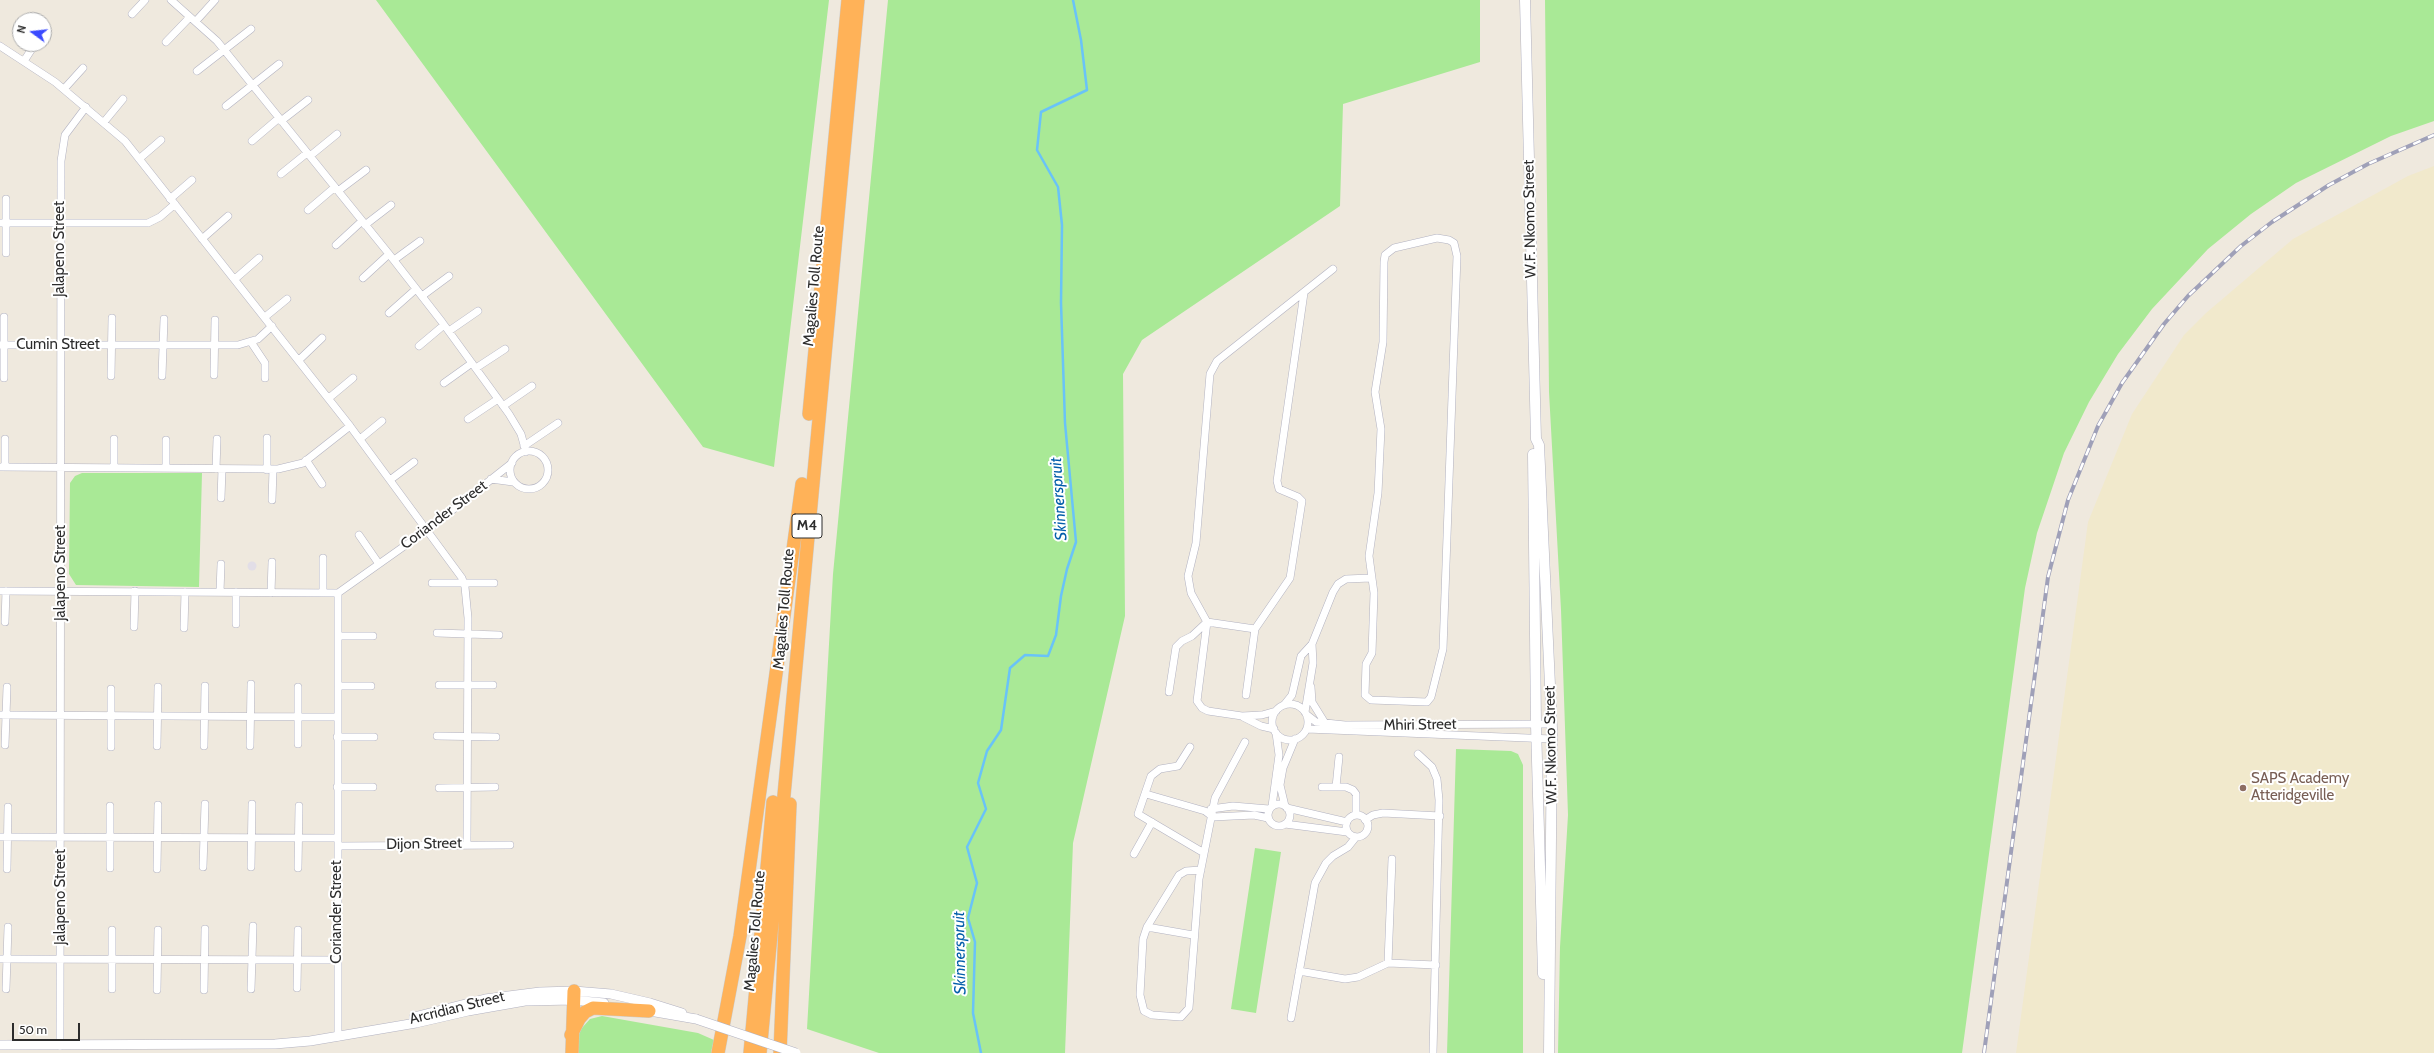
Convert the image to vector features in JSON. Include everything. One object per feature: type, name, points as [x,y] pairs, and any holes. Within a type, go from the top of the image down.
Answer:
[{"type":"highway","name":"Magalies Toll Route","points":[[760,1053],[848,0]]},
{"type":"highway","name":"Magalies Toll Route","points":[[750,1053],[807,484],[858,0]]},
{"type":"highway","points":[[718,1053],[740,936],[807,484]]},
{"type":"highway","points":[[780,1053],[792,772],[807,484]]},
{"type":"highway","points":[[572,1053],[571,1035],[574,996]]},
{"type":"highway","points":[[571,1035],[579,1019],[593,1008],[649,1011]]},
{"type":"main road","name":"W.F. Nkomo Street","points":[[1525,0],[1536,439],[1539,445],[1552,724],[1549,1053]]},
{"type":"main road","name":"W.F. Nkomo Street","points":[[1536,439],[1533,445],[1536,739],[1544,1053]]},
{"type":"street","points":[[132,14],[145,0]]},
{"type":"street","points":[[171,0],[193,19],[224,50],[392,257],[503,406],[521,434],[525,449]]},
{"type":"street","points":[[166,42],[215,0]]},
{"type":"street","points":[[197,72],[251,29]]},
{"type":"street","points":[[0,46],[64,89],[125,141],[329,398],[455,568],[464,584],[467,605],[467,844]]},
{"type":"street","points":[[24,61],[30,52]]},
{"type":"street","points":[[226,106],[279,64]]},
{"type":"street","points":[[64,89],[83,68]]},
{"type":"street","points":[[104,122],[123,99]]},
{"type":"street","points":[[252,140],[308,100]]},
{"type":"street","name":"Jalapeno Street","points":[[60,1046],[60,837],[62,715],[61,146],[68,129],[86,107]]},
{"type":"street","points":[[281,174],[337,134]]},
{"type":"street","points":[[139,159],[161,140]]},
{"type":"street","points":[[308,210],[366,170]]},
{"type":"street","points":[[3,223],[148,223],[160,217],[192,180]]},
{"type":"street","points":[[6,199],[3,223],[6,253]]},
{"type":"street","points":[[336,244],[364,223],[392,205]]},
{"type":"street","points":[[202,239],[228,216]]},
{"type":"street","points":[[1437,238],[1449,240],[1454,243],[1457,256],[1449,433],[1444,641],[1431,697],[1427,702],[1371,700],[1365,695],[1366,664],[1372,653],[1374,593],[1372,578],[1369,556],[1378,493],[1381,442],[1375,392],[1383,342],[1385,255],[1394,248],[1437,238]]},
{"type":"street","points":[[363,278],[392,257],[420,241]]},
{"type":"street","points":[[235,279],[258,258]]},
{"type":"street","points":[[1333,269],[1216,361],[1210,374],[1196,543],[1188,576],[1191,593],[1207,622],[1198,701],[1202,708],[1208,711],[1242,716],[1262,715],[1276,711],[1284,705],[1292,695],[1301,656],[1312,644],[1327,604],[1338,584],[1346,580],[1372,578]]},
{"type":"street","points":[[422,296],[449,276]]},
{"type":"street","points":[[389,313],[416,289]]},
{"type":"street","points":[[1246,695],[1255,629],[1290,578],[1302,501],[1298,497],[1279,489],[1277,481],[1304,293]]},
{"type":"street","points":[[265,317],[287,299]]},
{"type":"street","points":[[419,346],[446,328],[478,311]]},
{"type":"street","name":"Cumin Street","points":[[4,317],[2,345],[4,378]]},
{"type":"street","name":"Cumin Street","points":[[111,376],[112,318]]},
{"type":"street","points":[[162,376],[164,319]]},
{"type":"street","points":[[214,375],[215,320]]},
{"type":"street","name":"Cumin Street","points":[[2,345],[238,345],[251,342],[272,326]]},
{"type":"street","points":[[298,360],[322,338]]},
{"type":"street","points":[[251,342],[264,363],[265,378]]},
{"type":"street","points":[[444,383],[505,349]]},
{"type":"street","points":[[329,398],[354,378]]},
{"type":"street","points":[[503,406],[532,386]]},
{"type":"street","points":[[468,419],[498,399]]},
{"type":"street","points":[[360,439],[382,421]]},
{"type":"street","points":[[491,479],[512,462],[515,457],[558,423]]},
{"type":"street","points":[[5,439],[2,467],[270,470],[290,468],[306,460],[350,426]]},
{"type":"street","points":[[217,438],[221,498]]},
{"type":"street","points":[[267,438],[272,500]]},
{"type":"street","points":[[114,439],[114,468]]},
{"type":"street","points":[[166,440],[166,468]]},
{"type":"street","points":[[512,462],[510,473],[513,482],[524,489],[533,489],[542,483],[547,474],[546,463],[541,456],[525,449]]},
{"type":"street","points":[[306,460],[322,484]]},
{"type":"street","points":[[390,480],[414,462]]},
{"type":"street","name":"Coriander Street","points":[[338,1037],[338,593],[427,530],[491,479],[513,482]]},
{"type":"street","points":[[359,535],[379,564]]},
{"type":"street","points":[[323,558],[323,593]]},
{"type":"street","points":[[271,593],[272,562]]},
{"type":"street","points":[[220,592],[221,564]]},
{"type":"street","points":[[432,583],[494,583]]},
{"type":"street","points":[[5,622],[3,591],[338,593]]},
{"type":"street","points":[[134,591],[134,627]]},
{"type":"street","points":[[184,628],[185,592]]},
{"type":"street","points":[[236,592],[236,624]]},
{"type":"street","points":[[1169,692],[1176,647],[1207,622],[1255,629]]},
{"type":"street","points":[[437,634],[499,635]]},
{"type":"street","points":[[338,636],[373,636]]},
{"type":"street","points":[[1285,824],[1289,818],[1280,785],[1282,768],[1295,739],[1307,729],[1306,713],[1313,663],[1312,644]]},
{"type":"street","points":[[1311,679],[1312,702],[1325,723]]},
{"type":"street","points":[[250,746],[251,684]]},
{"type":"street","points":[[439,685],[493,685]]},
{"type":"street","points":[[204,746],[205,686]]},
{"type":"street","points":[[338,686],[371,686]]},
{"type":"street","points":[[5,745],[3,715],[7,687]]},
{"type":"street","points":[[158,687],[158,746]]},
{"type":"street","points":[[298,687],[298,744]]},
{"type":"street","points":[[111,689],[111,748]]},
{"type":"street","points":[[1284,705],[1293,704],[1306,713]]},
{"type":"street","points":[[1268,818],[1279,755],[1272,720],[1276,711]]},
{"type":"street","name":"Mhiri Street","points":[[1306,713],[1314,722],[1325,723],[1398,726],[1552,724]]},
{"type":"street","points":[[3,715],[338,717]]},
{"type":"street","points":[[1242,716],[1261,726],[1275,731],[1284,739],[1295,739]]},
{"type":"street","name":"Mhiri Street","points":[[1307,729],[1552,739]]},
{"type":"street","points":[[437,736],[496,737]]},
{"type":"street","points":[[337,737],[374,737]]},
{"type":"street","points":[[1201,870],[1186,871],[1179,875],[1147,927],[1143,939],[1140,995],[1144,1011],[1152,1015],[1181,1017],[1189,1008],[1193,935],[1201,870],[1213,817],[1215,798],[1245,742]]},
{"type":"street","points":[[1190,747],[1178,766],[1155,771],[1148,783],[1146,794],[1138,814],[1204,853]]},
{"type":"street","points":[[1418,754],[1432,767],[1437,778],[1440,816],[1433,1053]]},
{"type":"street","points":[[1336,787],[1339,758]]},
{"type":"street","points":[[338,787],[373,788]]},
{"type":"street","points":[[438,788],[495,787]]},
{"type":"street","points":[[1322,787],[1346,787],[1353,790],[1356,794],[1356,816]]},
{"type":"street","points":[[1146,794],[1205,811],[1213,817],[1247,815],[1268,818],[1275,825],[1285,824],[1348,832],[1356,837]]},
{"type":"street","points":[[203,867],[205,804]]},
{"type":"street","points":[[251,867],[252,804]]},
{"type":"street","points":[[1205,811],[1214,808],[1271,807],[1279,804],[1347,822],[1356,816]]},
{"type":"street","points":[[157,869],[158,805]]},
{"type":"street","points":[[110,806],[110,868]]},
{"type":"street","points":[[298,868],[299,806]]},
{"type":"street","points":[[6,868],[4,837],[8,807]]},
{"type":"street","points":[[1245,807],[1247,815]]},
{"type":"street","points":[[1365,820],[1373,815],[1383,813],[1440,816]]},
{"type":"street","points":[[1314,828],[1317,815]]},
{"type":"street","points":[[1356,816],[1365,820]]},
{"type":"street","points":[[1291,1018],[1315,883],[1326,863],[1333,856],[1348,847],[1356,837],[1362,835],[1367,830],[1365,820]]},
{"type":"street","points":[[1134,854],[1152,822]]},
{"type":"street","points":[[1347,822],[1348,832]]},
{"type":"street","points":[[4,837],[338,838]]},
{"type":"street","name":"Dijon Street","points":[[338,846],[510,844]]},
{"type":"street","points":[[1388,962],[1392,859]]},
{"type":"street","points":[[251,989],[253,926]]},
{"type":"street","points":[[6,989],[4,959],[8,927]]},
{"type":"street","points":[[1147,927],[1193,935]]},
{"type":"street","points":[[204,990],[205,929]]},
{"type":"street","points":[[112,930],[112,989]]},
{"type":"street","points":[[157,990],[158,930]]},
{"type":"street","points":[[297,988],[298,930]]},
{"type":"street","points":[[4,959],[112,958],[337,960]]},
{"type":"street","points":[[1299,971],[1352,978],[1388,962],[1436,964]]},
{"type":"street","name":"Arcridian Street","points":[[0,1045],[60,1046],[275,1044],[338,1037],[525,1001],[611,994],[650,1002],[692,1018],[796,1053]]},
{"type":"street","name":"Arcridian Street","points":[[574,996],[692,1018]]},
{"type":"shaded area","name":"SAPS Academy Atteridgeville","points":[[2434,166],[2434,1053],[2016,1053],[2088,522],[2132,414],[2184,335],[2206,313],[2293,239],[2408,176]]},
{"type":"shaded area","points":[[250,562],[254,562],[256,566],[254,570],[250,570],[248,568],[248,564]]},
{"type":"green space","points":[[376,0],[829,0],[774,467],[703,447]]},
{"type":"green space","points":[[888,0],[1480,0],[1480,62],[1343,104],[1340,206],[1142,340],[1123,374],[1125,616],[1073,843],[1065,1053],[879,1053],[807,1029],[833,574]]},
{"type":"green space","points":[[1545,0],[2434,0],[2434,121],[2391,136],[2296,183],[2251,214],[2208,249],[2152,309],[2118,354],[2089,402],[2064,453],[2037,533],[2025,588],[1962,1053],[1558,1053],[1560,947],[1568,815],[1561,610],[1549,392]]},
{"type":"green space","points":[[82,473],[202,473],[199,587],[76,585],[69,574],[70,483],[75,476]]},
{"type":"green space","points":[[1456,749],[1511,751],[1518,754],[1523,765],[1523,1053],[1447,1053]]},
{"type":"green space","points":[[1255,848],[1281,852],[1256,1013],[1231,1009]]},
{"type":"green space","points":[[602,1016],[698,1033],[714,1040],[711,1053],[577,1053],[577,1039],[581,1029],[590,1019]]},
{"type":"waterway","name":"Skinnerspruit","points":[[981,1053],[973,1013],[975,942],[968,918],[977,883],[967,847],[986,809],[978,783],[987,751],[1001,730],[1010,668],[1025,655],[1048,656],[1056,635],[1061,596],[1067,569],[1076,542],[1065,423],[1061,303],[1062,225],[1058,187],[1037,150],[1041,112],[1087,90],[1081,40],[1073,0]]},
{"type":"railway","points":[[1984,1053],[2048,577],[2068,500],[2098,426],[2122,383],[2164,324],[2188,296],[2241,246],[2272,222],[2329,185],[2368,164],[2434,135]]},
{"type":"place","name":"SAPS Academy Atteridgeville","points":[[2243,788]]}]
